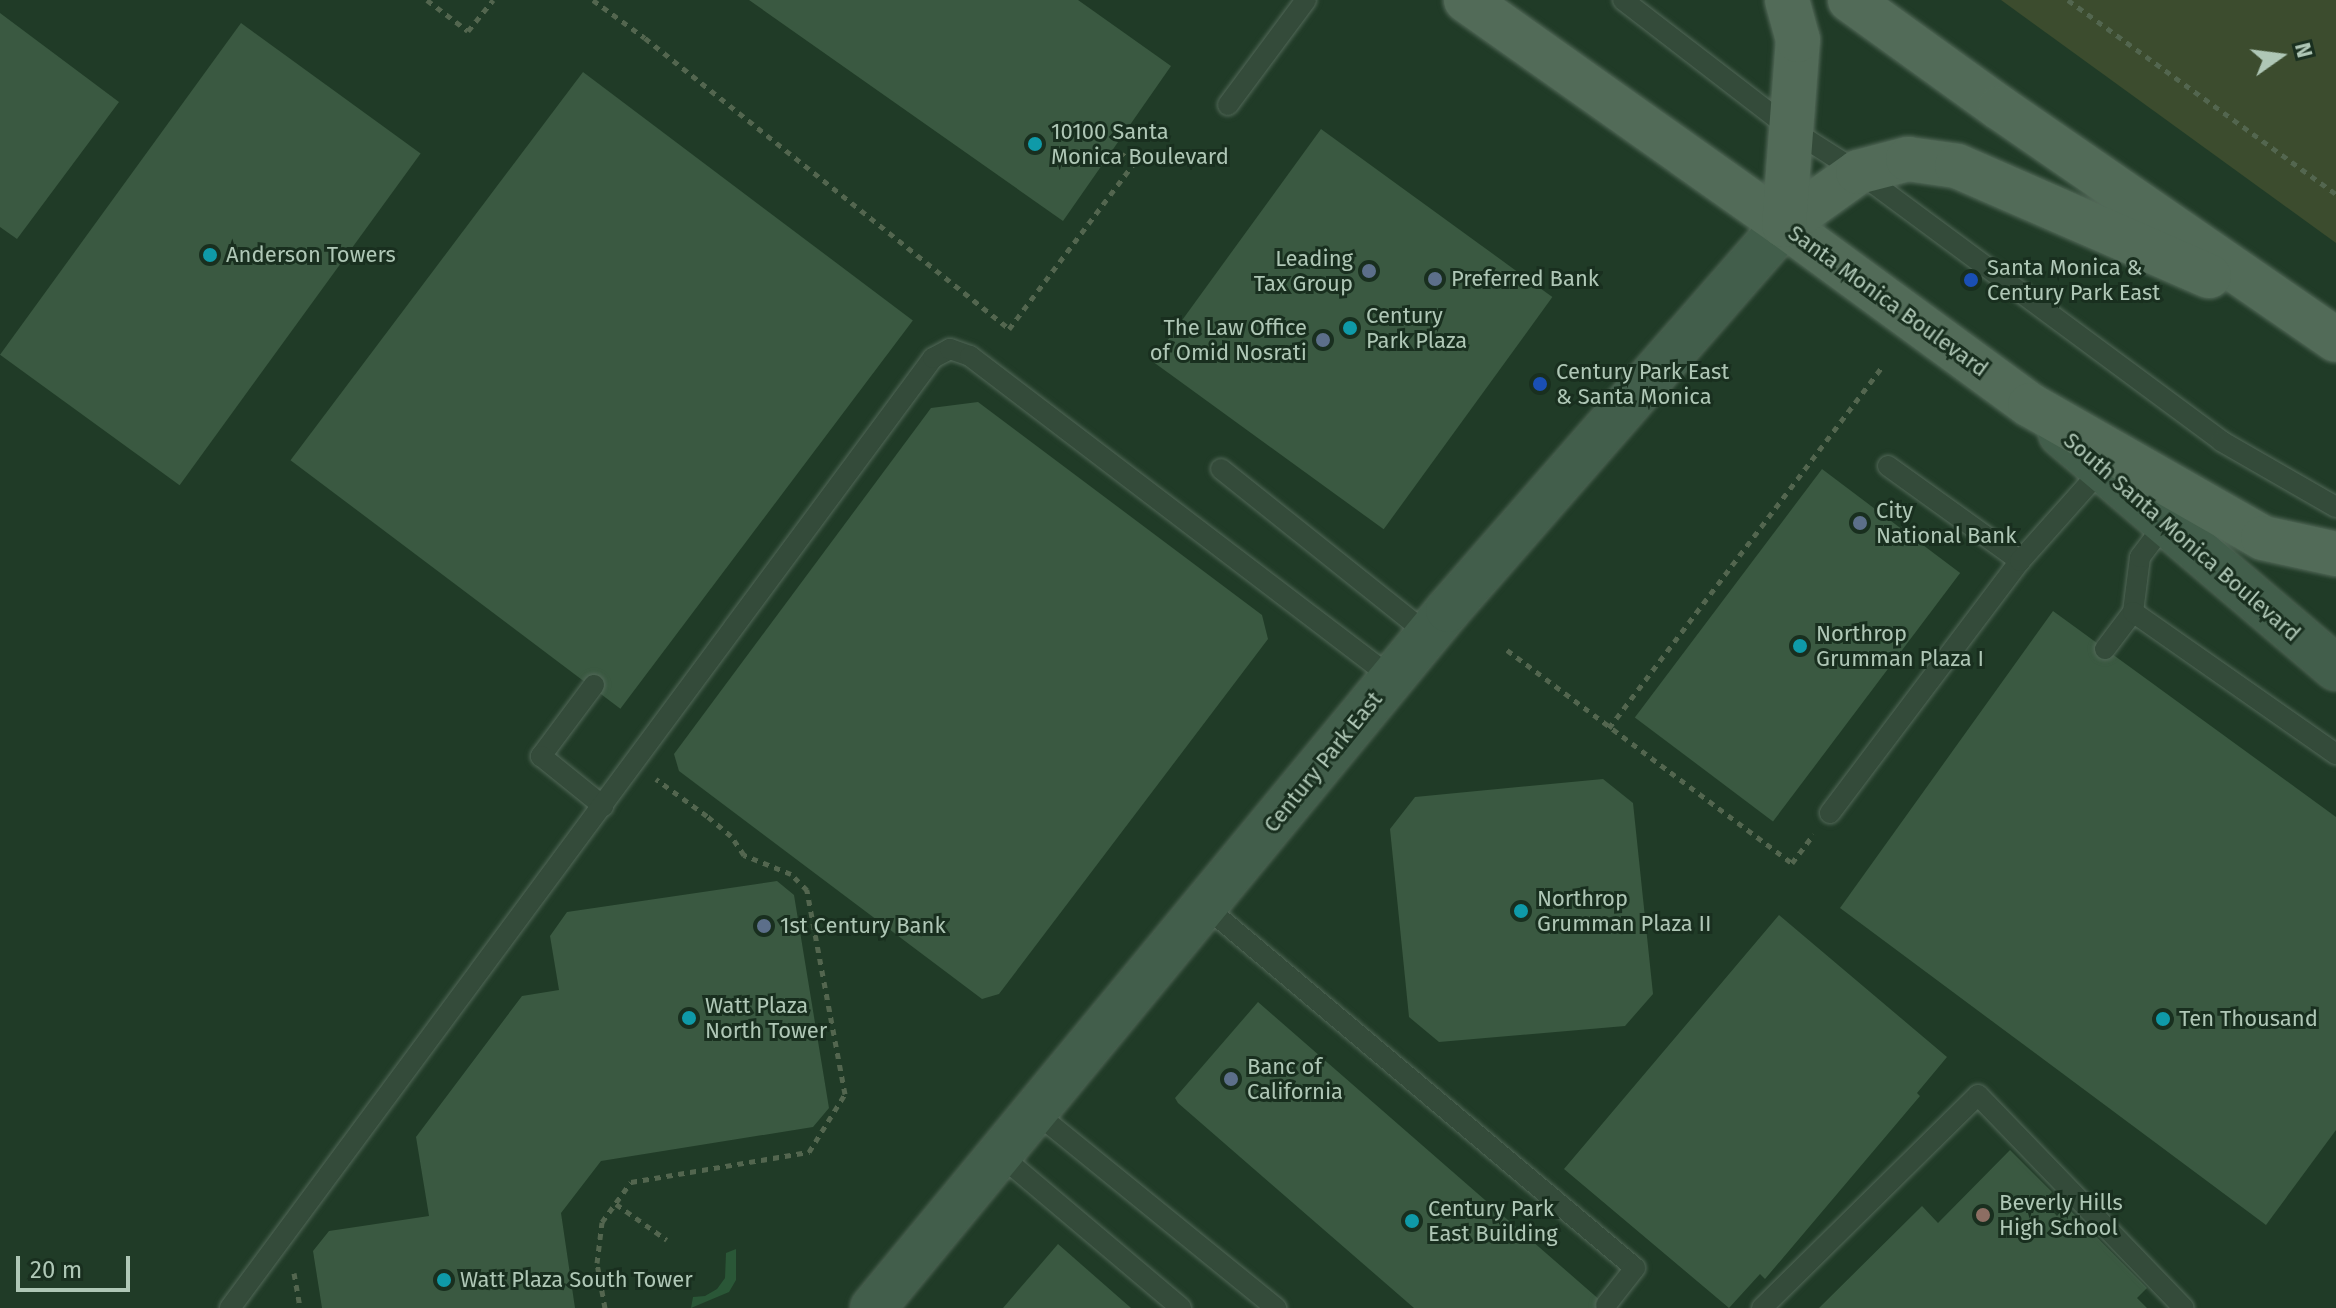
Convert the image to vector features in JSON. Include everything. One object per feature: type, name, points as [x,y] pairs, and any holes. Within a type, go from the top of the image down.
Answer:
[{"type":"main road","name":"Santa Monica Boulevard","points":[[1466,0],[1784,225],[2030,405],[2263,538],[2336,554]]},
{"type":"main road","points":[[1784,225],[1798,40],[1787,0]]},
{"type":"main road","points":[[1850,0],[2000,108],[2320,328]]},
{"type":"main road","points":[[1784,225],[1858,172],[1908,159],[1957,166],[2320,328]]},
{"type":"main road","name":"Century Park East","points":[[873,1308],[1428,634],[1784,225]]},
{"type":"main road","name":"South Santa Monica Boulevard","points":[[2030,405],[2101,470],[2336,668]]},
{"type":"lane","points":[[1228,105],[1306,0]]},
{"type":"lane","points":[[1623,0],[1792,130],[1858,172],[2221,441],[2336,507]]},
{"type":"lane","points":[[230,1308],[933,358],[950,349],[970,356],[1392,678]]},
{"type":"lane","points":[[1888,466],[2020,561]]},
{"type":"lane","points":[[1221,469],[1428,634]]},
{"type":"lane","points":[[1830,813],[2020,561],[2101,470]]},
{"type":"lane","points":[[2105,649],[2133,612],[2140,557],[2165,524]]},
{"type":"lane","points":[[2133,612],[2336,754]]},
{"type":"lane","points":[[594,685],[541,756],[603,806]]},
{"type":"lane","points":[[1205,906],[1635,1268],[1606,1305]]},
{"type":"lane","points":[[1762,1308],[1978,1095],[2184,1308]]},
{"type":"lane","points":[[1035,1112],[1276,1308]]},
{"type":"lane","points":[[1000,1155],[1181,1308]]},
{"type":"path","points":[[427,0],[468,31],[493,0]]},
{"type":"path","points":[[593,0],[645,38],[1009,329],[1134,163],[1122,154]]},
{"type":"path","points":[[2068,0],[2336,194]]},
{"type":"path","points":[[1609,728],[1881,368]]},
{"type":"path","points":[[1507,650],[1792,863],[1830,813]]},
{"type":"path","points":[[605,1308],[597,1263],[602,1222],[631,1182],[809,1152],[845,1094],[807,890],[791,874],[744,855],[731,836],[634,763]]},
{"type":"path","points":[[616,1204],[667,1240]]},
{"type":"shaded area","points":[[2001,0],[2336,0],[2336,243]]},
{"type":"shaded area","points":[[736,1249],[736,1280],[729,1292],[691,1308],[693,1297],[705,1296],[717,1289],[725,1278],[726,1253]]},
{"type":"building","name":"10100 Santa Monica Boulevard","points":[[749,0],[1078,0],[1171,66],[1063,221]]},
{"type":"building","points":[[0,13],[119,102],[17,239],[0,227]]},
{"type":"building","name":"Anderson Towers","points":[[241,23],[421,153],[180,485],[0,355]]},
{"type":"building","points":[[583,72],[913,321],[620,709],[291,460]]},
{"type":"building","name":"Century Park Plaza","points":[[1321,129],[1552,297],[1384,529],[1152,361]]},
{"type":"building","points":[[978,402],[1262,615],[1268,639],[999,994],[982,999],[679,771],[674,754],[931,408]]},
{"type":"building","name":"Northrop Grumman Plaza I","points":[[1822,469],[1960,573],[1773,821],[1635,717]]},
{"type":"building","name":"Ten Thousand","points":[[2053,611],[2336,817],[2336,1130],[2266,1225],[1840,908]]},
{"type":"building","name":"Northrop Grumman Plaza II","points":[[1603,779],[1633,803],[1653,994],[1625,1026],[1439,1042],[1409,1017],[1390,829],[1415,797]]},
{"type":"building","points":[[777,881],[794,895],[829,1108],[813,1127],[601,1161],[561,1213],[575,1308],[322,1308],[313,1251],[329,1231],[429,1216],[416,1137],[522,996],[559,990],[550,936],[567,912]]},
{"type":"building","points":[[1779,915],[1947,1057],[1917,1093],[1920,1096],[1765,1279],[1760,1274],[1729,1308],[1564,1169]]},
{"type":"building","name":"Century Park East Building","points":[[1258,1002],[1609,1308],[1414,1308],[1178,1103],[1175,1098]]},
{"type":"building","name":"Beverly Hills High School","points":[[2010,1150],[2052,1192],[2043,1201],[2057,1216],[2066,1206],[2147,1288],[2137,1298],[2147,1308],[1819,1308],[1922,1206],[1938,1223]]},
{"type":"building","points":[[1058,1244],[1131,1308],[1003,1308]]},
{"type":"place","name":"10100 Santa Monica Boulevard","points":[[1035,144]]},
{"type":"place","name":"Anderson Towers","points":[[210,255]]},
{"type":"place","name":"Leading Tax Group","points":[[1369,271]]},
{"type":"place","name":"Preferred Bank","points":[[1435,279]]},
{"type":"place","name":"Santa Monica & Century Park East","points":[[1971,280]]},
{"type":"place","name":"Century Park Plaza","points":[[1350,328]]},
{"type":"place","name":"The Law Office of Omid Nosrati","points":[[1323,340]]},
{"type":"place","name":"Century Park East & Santa Monica","points":[[1540,384]]},
{"type":"place","name":"City National Bank","points":[[1860,523]]},
{"type":"place","name":"Northrop Grumman Plaza I","points":[[1800,646]]},
{"type":"place","name":"Northrop Grumman Plaza II","points":[[1521,911]]},
{"type":"place","name":"1st Century Bank","points":[[764,926]]},
{"type":"place","name":"Watt Plaza North Tower","points":[[689,1018]]},
{"type":"place","name":"Ten Thousand","points":[[2163,1019]]},
{"type":"place","name":"Banc of California","points":[[1231,1079]]},
{"type":"place","name":"Beverly Hills High School","points":[[1983,1215]]},
{"type":"place","name":"Century Park East Building","points":[[1412,1221]]},
{"type":"place","name":"Watt Plaza South Tower","points":[[444,1280]]}]
